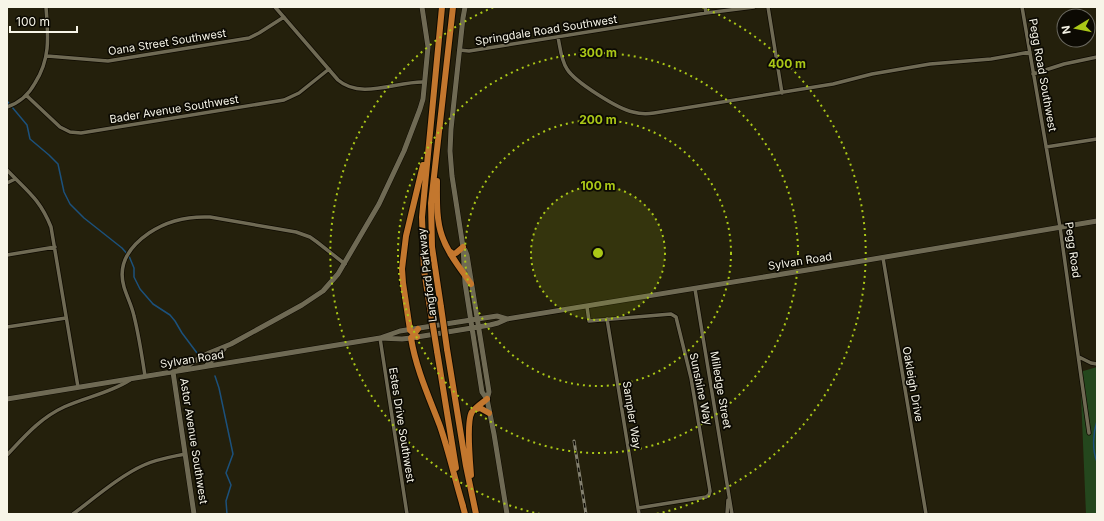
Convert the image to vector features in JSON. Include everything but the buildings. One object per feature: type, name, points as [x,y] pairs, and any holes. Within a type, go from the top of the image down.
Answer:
[{"type":"highway","name":"Langford Parkway","points":[[442,7],[429,130],[422,217],[424,270],[465,514]]},
{"type":"highway","name":"Langford Parkway","points":[[453,7],[436,159],[431,232],[440,307],[466,466],[476,514]]},
{"type":"highway","points":[[429,130],[418,188],[406,236],[403,255],[403,283],[414,333],[417,367],[441,428],[463,506]]},
{"type":"highway","points":[[436,159],[438,219],[442,236],[449,251],[471,284]]},
{"type":"highway","points":[[449,251],[456,254],[463,247]]},
{"type":"highway","points":[[472,498],[469,427],[470,416],[476,408],[487,399]]},
{"type":"highway","points":[[476,408],[480,408],[489,413]]},
{"type":"street","points":[[7,107],[18,102],[26,95],[40,76],[47,56],[48,40],[46,7]]},
{"type":"street","points":[[275,7],[343,84],[357,89],[366,89],[424,82]]},
{"type":"street","points":[[174,372],[209,353],[231,344],[312,300],[331,283],[345,264],[379,204],[404,151],[420,109],[428,40],[422,7]]},
{"type":"street","points":[[465,7],[459,50],[450,151],[452,176],[463,247],[464,274],[472,328],[482,392],[487,399]]},
{"type":"street","points":[[704,7],[706,13]]},
{"type":"street","name":"Springdale Road Southwest","points":[[459,50],[469,51],[706,13],[754,7]]},
{"type":"street","points":[[768,7],[782,93]]},
{"type":"street","name":"Pegg Road Southwest","points":[[1022,7],[1046,147]]},
{"type":"street","name":"Oana Street Southwest","points":[[47,56],[96,61],[120,59],[249,38],[284,17]]},
{"type":"street","points":[[558,37],[563,61],[572,76],[617,106],[633,112],[644,114],[782,93],[833,84],[872,74],[930,64],[991,59],[1030,52]]},
{"type":"street","points":[[1033,74],[1064,64],[1097,57]]},
{"type":"street","name":"Bader Avenue Southwest","points":[[26,95],[60,127],[70,132],[80,133],[284,100],[299,93],[329,69]]},
{"type":"street","points":[[1046,147],[1097,139]]},
{"type":"street","name":"Pegg Road","points":[[1046,147],[1060,227],[1089,433]]},
{"type":"street","points":[[7,170],[32,194],[43,209],[51,227],[78,387]]},
{"type":"street","points":[[7,183],[15,179]]},
{"type":"street","points":[[145,376],[134,315],[123,280],[123,267],[127,254],[133,246],[157,228],[173,221],[198,217],[210,217],[296,232],[310,237],[345,264]]},
{"type":"street","name":"Sylvan Road","points":[[7,399],[380,338],[414,333],[479,327],[498,323],[507,319],[883,258],[1097,221]]},
{"type":"street","points":[[7,255],[55,247]]},
{"type":"street","points":[[463,247],[467,255],[479,327],[489,392],[487,399],[489,413],[507,514]]},
{"type":"street","name":"Oakleigh Drive","points":[[883,258],[926,514]]},
{"type":"street","name":"Milledge Street","points":[[695,289],[732,514]]},
{"type":"street","name":"Sunshine Way","points":[[587,307],[589,321],[671,314],[675,316],[690,378],[710,491],[709,495],[706,497],[638,508]]},
{"type":"street","name":"Sylvan Road","points":[[380,338],[402,339],[414,333],[471,320],[497,316],[507,319]]},
{"type":"street","points":[[7,327],[66,318]]},
{"type":"street","name":"Sampler Way","points":[[607,319],[639,514]]},
{"type":"street","name":"Estes Drive Southwest","points":[[380,338],[407,514]]},
{"type":"street","points":[[206,366],[220,352],[231,344]]},
{"type":"street","points":[[220,352],[222,359],[227,363]]},
{"type":"street","points":[[206,366],[204,364],[209,353]]},
{"type":"street","points":[[1079,357],[1091,363],[1097,364]]},
{"type":"street","name":"Astor Avenue Southwest","points":[[174,372],[194,514]]},
{"type":"street","points":[[7,455],[31,429],[52,413],[116,389],[132,379]]},
{"type":"street","points":[[73,514],[142,466],[169,457],[185,454]]},
{"type":"street","name":"Milledge Street","points":[[727,514],[729,495]]},
{"type":"green space","points":[[1097,367],[1097,514],[1086,514],[1080,372]]},
{"type":"waterway","points":[[7,101],[27,125],[30,139],[58,164],[64,192],[70,204],[84,218],[122,248],[129,256],[134,268],[134,277],[140,289],[153,304],[170,315],[197,353]]},
{"type":"waterway","points":[[215,376],[233,454],[226,473],[231,485],[226,501],[227,514]]},
{"type":"waterway","points":[[1097,421],[1094,442],[1094,452],[1097,462]]},
{"type":"railway","points":[[574,441],[586,514]]}]
